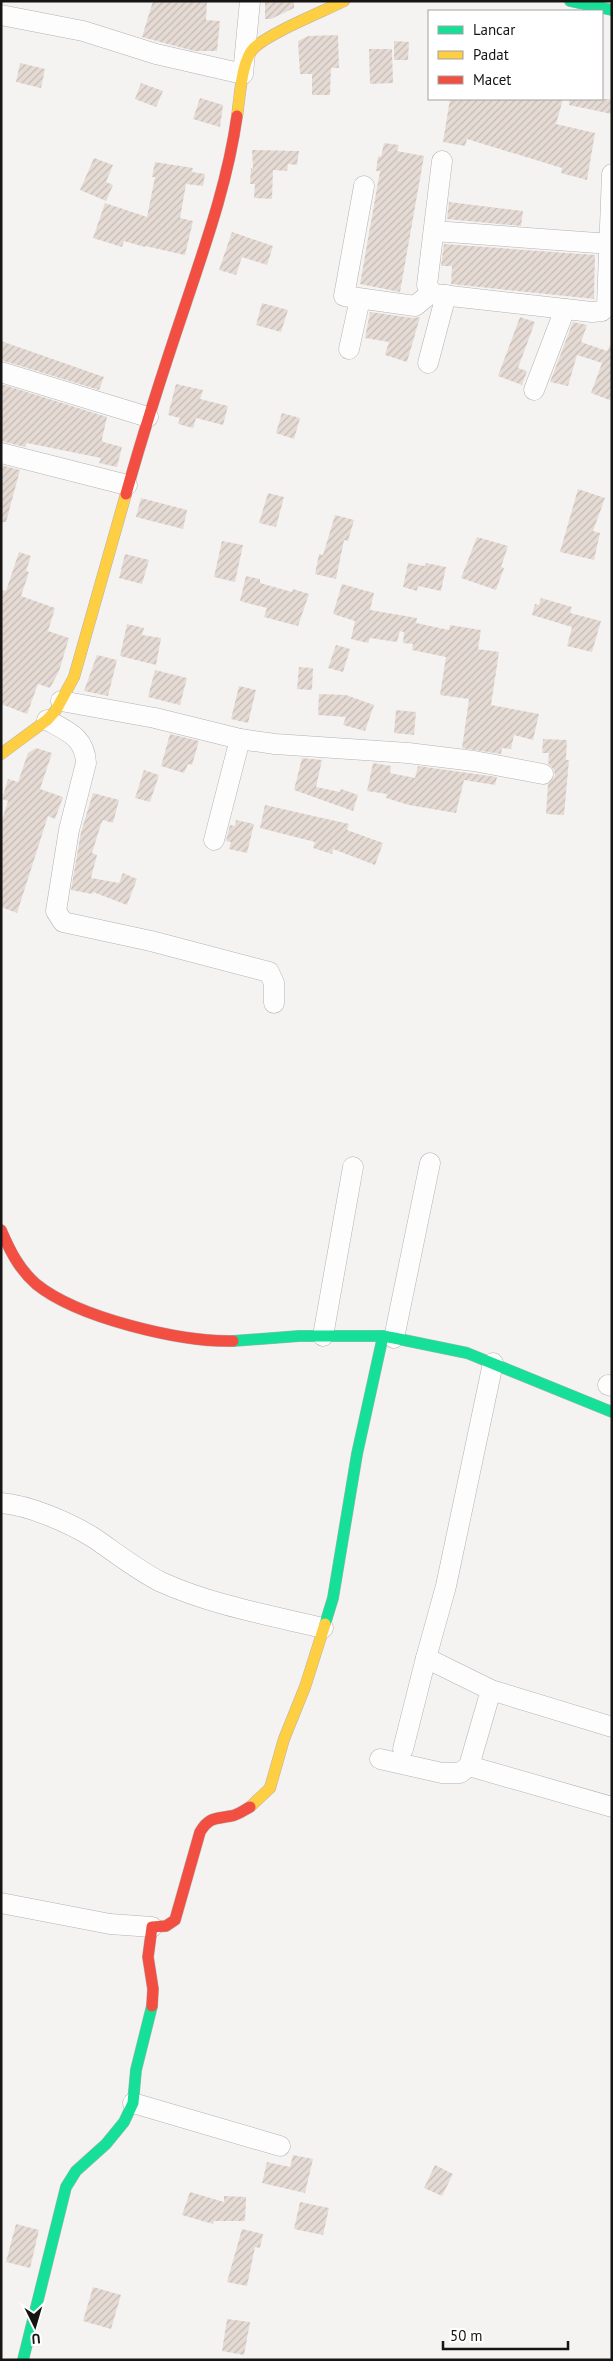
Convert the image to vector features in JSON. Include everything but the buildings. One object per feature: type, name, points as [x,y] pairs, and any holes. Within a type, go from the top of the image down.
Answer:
[{"type":"street","points":[[1,754],[47,720],[61,701],[77,667],[148,416],[217,210],[233,145],[243,74],[250,1]]},
{"type":"street","points":[[243,74],[250,56],[258,44],[344,1]]},
{"type":"street","points":[[570,1],[612,10]]},
{"type":"street","points":[[1,15],[83,31],[156,54],[243,74]]},
{"type":"street","points":[[442,161],[428,286],[439,294],[598,312],[607,306],[611,244],[612,174]]},
{"type":"street","points":[[364,186],[344,296],[414,306],[439,294]]},
{"type":"street","points":[[434,231],[611,244]]},
{"type":"street","points":[[428,363],[439,294]]},
{"type":"street","points":[[349,349],[360,298]]},
{"type":"street","points":[[534,390],[565,309]]},
{"type":"street","points":[[1,372],[148,416]]},
{"type":"street","points":[[1,453],[127,485]]},
{"type":"street","points":[[61,701],[155,718],[240,739],[275,744],[474,761],[543,774]]},
{"type":"street","points":[[47,720],[77,736],[86,754],[86,763],[69,830],[57,902],[56,911],[60,919],[63,922],[152,941],[269,972],[274,983],[274,1003]]},
{"type":"street","points":[[214,840],[240,739]]},
{"type":"street","points":[[1,1904],[110,1924],[166,1926],[175,1920],[200,1832],[206,1822],[219,1817],[233,1816],[254,1805],[270,1788],[284,1739],[305,1687],[335,1590],[357,1454],[389,1337],[430,1163]]},
{"type":"street","points":[[323,1336],[353,1167]]},
{"type":"street","points":[[1,1230],[10,1253],[28,1277],[54,1298],[91,1313],[194,1340],[228,1341],[323,1336],[389,1337],[467,1354],[612,1412]]},
{"type":"street","points":[[403,1748],[446,1586],[492,1363]]},
{"type":"street","points":[[1,1503],[32,1509],[91,1537],[142,1571],[180,1590],[212,1601],[323,1628]]},
{"type":"street","points":[[426,1658],[491,1690],[612,1727]]},
{"type":"street","points":[[380,1759],[442,1773],[460,1773],[469,1766],[491,1690]]},
{"type":"street","points":[[469,1766],[612,1807]]},
{"type":"street","points":[[23,2360],[66,2187],[76,2171],[106,2144],[124,2122],[133,2103],[136,2070],[153,2003],[153,1989],[148,1957],[152,1927]]},
{"type":"street","points":[[133,2103],[280,2146]]},
{"type":"traffic: fast","points":[[570,1],[612,10]]},
{"type":"traffic: fast","points":[[233,1341],[299,1336],[383,1336],[394,1338],[467,1353],[612,1412]]},
{"type":"traffic: fast","points":[[325,1624],[333,1598],[357,1454],[383,1336]]},
{"type":"traffic: fast","points":[[23,2360],[66,2187],[76,2171],[106,2144],[124,2122],[133,2103],[136,2070],[152,2006]]},
{"type":"traffic: slow","points":[[237,116],[244,70],[254,48],[283,29],[344,1]]},
{"type":"traffic: slow","points":[[1,754],[47,720],[56,710],[74,677],[126,494]]},
{"type":"traffic: slow","points":[[250,1807],[270,1788],[284,1739],[305,1687],[325,1624]]},
{"type":"traffic: jam","points":[[126,494],[154,399],[216,212],[237,116]]},
{"type":"traffic: jam","points":[[1,1230],[15,1259],[25,1272],[36,1284],[54,1296],[77,1307],[130,1326],[186,1337],[233,1341]]},
{"type":"traffic: jam","points":[[152,2006],[153,1989],[148,1957],[152,1927],[166,1926],[175,1920],[203,1827],[210,1821],[239,1814],[250,1807]]}]
